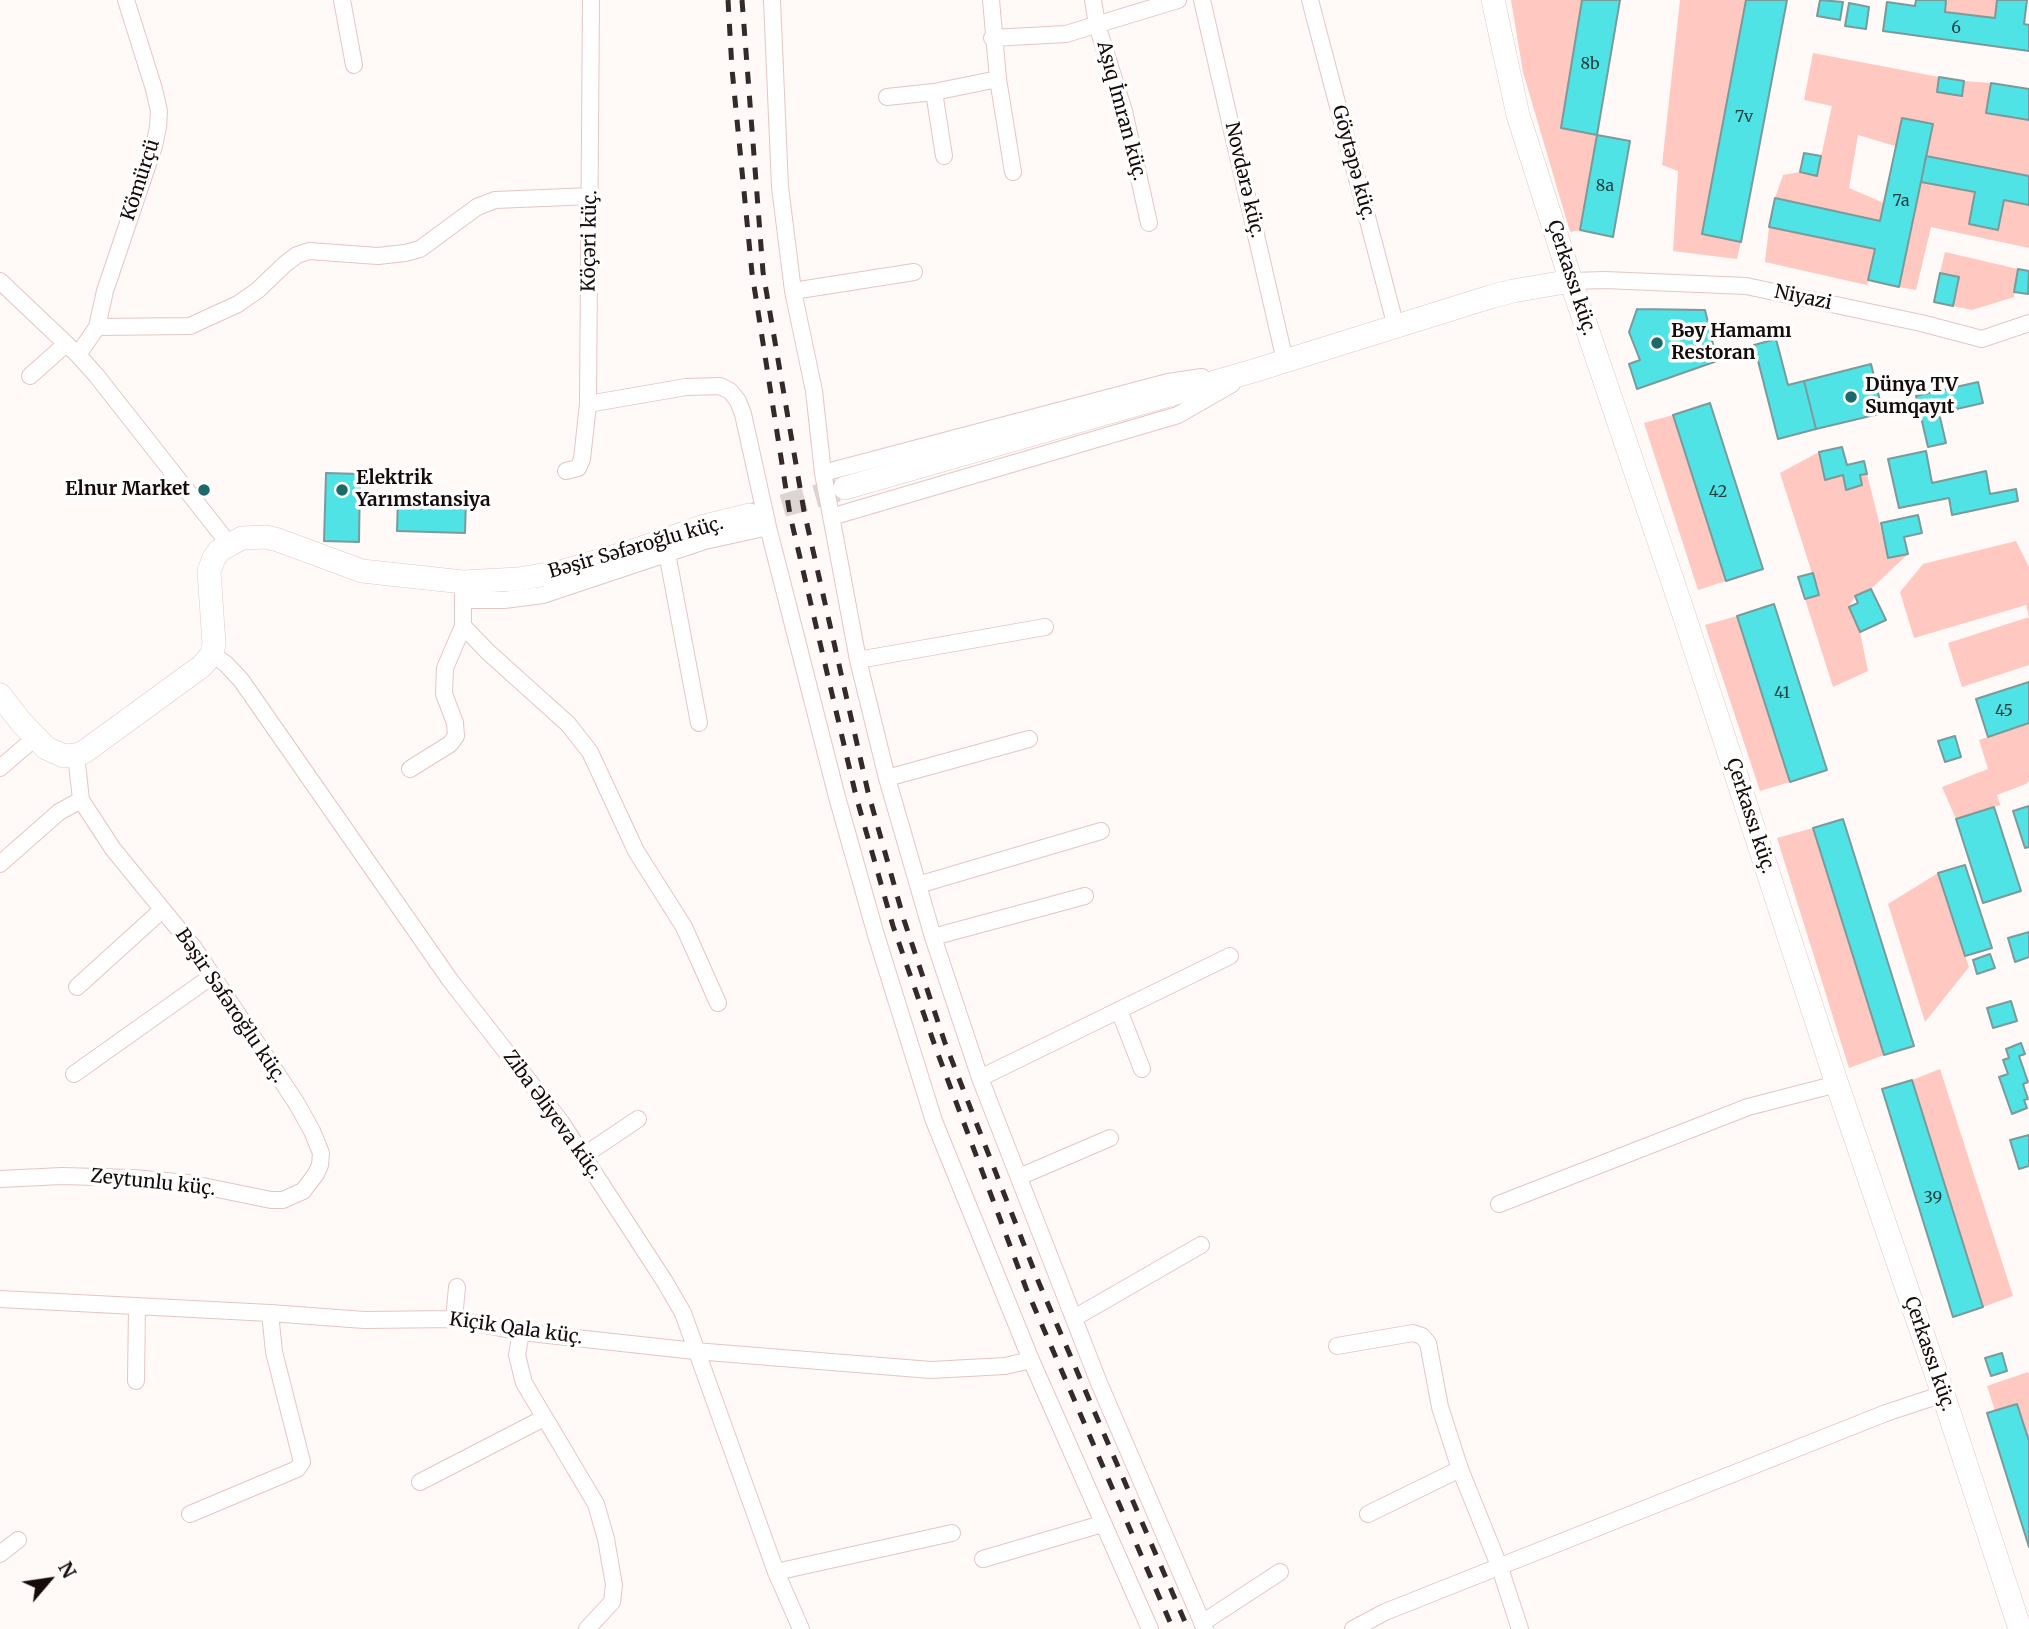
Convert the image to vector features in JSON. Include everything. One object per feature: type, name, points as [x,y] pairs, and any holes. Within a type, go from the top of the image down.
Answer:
[{"type":"street","name":"Kömürçü","points":[[30,376],[72,349],[97,327],[115,260],[154,146],[159,111],[127,0]]},
{"type":"street","points":[[342,0],[354,65]]},
{"type":"street","name":"Köçəri küç.","points":[[566,471],[578,468],[582,459],[588,404],[591,0]]},
{"type":"street","points":[[772,0],[780,187],[793,291],[814,391],[823,473],[858,660],[887,778],[933,937],[980,1078],[1074,1318],[1124,1444],[1203,1626],[1280,1572]]},
{"type":"street","points":[[991,0],[992,38],[1013,172]]},
{"type":"street","name":"Aşıq İmran küç.","points":[[1093,0],[1097,25],[1124,111],[1149,223]]},
{"type":"street","points":[[992,38],[1066,34],[1178,0]]},
{"type":"street","name":"Novdərə küç.","points":[[1202,0],[1285,361]]},
{"type":"street","name":"Göytəpə küç.","points":[[1310,0],[1396,327]]},
{"type":"street","name":"Çerkassı küç.","points":[[1493,0],[1518,115],[1571,281],[2020,1629]]},
{"type":"street","points":[[887,97],[934,92],[998,79]]},
{"type":"street","points":[[934,92],[944,156]]},
{"type":"street","points":[[97,327],[190,326],[238,304],[297,255],[309,251],[378,256],[405,253],[420,248],[477,207],[495,200],[591,196]]},
{"type":"street","points":[[793,291],[914,272]]},
{"type":"street","points":[[0,281],[72,349],[229,544],[214,558],[209,571],[214,644],[212,654],[202,666],[84,752],[76,755],[56,753],[36,738],[0,697]]},
{"type":"street","points":[[845,488],[1253,371],[1513,291],[1571,281]]},
{"type":"street","name":"Niyazi","points":[[1571,281],[1746,286],[1921,323],[1982,339],[2029,323]]},
{"type":"street","points":[[823,473],[1168,382],[1253,371]]},
{"type":"street","points":[[831,517],[1178,415],[1253,371]]},
{"type":"street","points":[[588,404],[686,387],[720,386],[730,391],[738,401],[743,414],[759,521],[876,935],[930,1108],[1031,1360],[1150,1629]]},
{"type":"street","points":[[410,769],[450,744],[456,736],[455,723],[444,694],[444,668],[463,626],[463,591],[512,599],[542,595],[759,521]]},
{"type":"street","name":"Bəşir Səfəroğlu küç.","points":[[229,544],[242,538],[266,537],[362,571],[463,591],[560,572],[633,551],[701,527],[759,521]]},
{"type":"street","points":[[667,553],[699,723]]},
{"type":"street","points":[[463,626],[568,724],[590,752],[636,852],[684,927],[718,1003]]},
{"type":"street","points":[[858,660],[1045,627]]},
{"type":"street","name":"Ziba Əliyeva küç.","points":[[212,654],[241,680],[450,980],[561,1122],[677,1303],[683,1313],[776,1572],[801,1629]]},
{"type":"street","points":[[0,768],[36,738]]},
{"type":"street","points":[[887,778],[1029,739]]},
{"type":"street","name":"Bəşir Səfəroğlu küç.","points":[[76,755],[81,800],[113,849],[194,948],[312,1131],[321,1153],[320,1164],[303,1191]]},
{"type":"street","points":[[0,864],[59,812],[81,800]]},
{"type":"street","points":[[918,885],[1101,831]]},
{"type":"street","points":[[933,937],[1085,896]]},
{"type":"street","points":[[76,987],[162,910]]},
{"type":"street","points":[[980,1078],[1230,956]]},
{"type":"street","points":[[74,1074],[212,976]]},
{"type":"street","points":[[1119,1010],[1142,1069]]},
{"type":"street","points":[[1499,1204],[1748,1107],[1837,1084]]},
{"type":"street","points":[[583,1156],[638,1118]]},
{"type":"street","points":[[1019,1177],[1110,1138]]},
{"type":"street","name":"Zeytunlu küç.","points":[[0,1179],[62,1176],[133,1178],[188,1183],[283,1200],[303,1191]]},
{"type":"street","points":[[1074,1318],[1201,1245]]},
{"type":"street","points":[[454,1319],[457,1287]]},
{"type":"street","name":"Kiçik Qala küç.","points":[[0,1299],[270,1312],[364,1320],[454,1319],[521,1332],[695,1351],[931,1370],[1005,1366],[1031,1360]]},
{"type":"street","points":[[136,1381],[137,1307]]},
{"type":"street","points":[[190,1514],[297,1469],[302,1462],[274,1352],[270,1312]]},
{"type":"street","points":[[521,1332],[517,1355],[524,1383],[596,1504],[606,1539],[614,1585],[612,1602],[587,1629]]},
{"type":"street","points":[[1337,1346],[1413,1333],[1422,1336],[1428,1343],[1440,1407],[1460,1469],[1500,1568],[1520,1629]]},
{"type":"street","points":[[1353,1629],[1385,1612],[1886,1413],[1943,1395]]},
{"type":"street","points":[[420,1482],[544,1418]]},
{"type":"street","points":[[1368,1514],[1460,1469]]},
{"type":"street","points":[[983,1559],[1102,1524]]},
{"type":"street","points":[[776,1572],[952,1533]]},
{"type":"street","points":[[0,1554],[18,1539]]},
{"type":"shaded area","points":[[1511,0],[1582,0],[1561,128],[1597,135],[1580,230],[1570,232],[1523,72]]},
{"type":"shaded area","points":[[1680,0],[1746,0],[1702,234],[1741,242],[1737,259],[1673,251],[1678,171],[1662,165]]},
{"type":"shaded area","points":[[1946,0],[1997,0],[1995,18],[1945,12]]},
{"type":"shaded area","points":[[1813,53],[1939,77],[1937,92],[1961,96],[1964,81],[1991,83],[1986,113],[2029,120],[2029,176],[1926,156],[1932,124],[1902,118],[1895,146],[1858,135],[1849,188],[1884,203],[1880,221],[1775,198],[1783,175],[1800,172],[1817,175],[1832,106],[1804,100]]},
{"type":"shaded area","points":[[1921,182],[1975,192],[1970,224],[1998,230],[2004,200],[2029,205],[2029,248],[1931,227],[1916,290],[1899,287]]},
{"type":"shaded area","points":[[1769,227],[1875,249],[1867,285],[1765,262]]},
{"type":"shaded area","points":[[1945,252],[2018,269],[2014,297],[1972,310],[1953,306],[1959,277],[1940,273]]},
{"type":"shaded area","points":[[1673,415],[1726,581],[1698,590],[1644,423]]},
{"type":"shaded area","points":[[1819,452],[1825,479],[1843,475],[1846,489],[1862,485],[1860,475],[1867,474],[1888,557],[1908,554],[1871,589],[1855,596],[1849,607],[1860,632],[1868,671],[1833,687],[1805,599],[1819,595],[1780,473]]},
{"type":"shaded area","points":[[2016,541],[2029,567],[2029,617],[2026,605],[1914,638],[1900,592],[1923,564]]},
{"type":"shaded area","points":[[1737,616],[1790,782],[1760,791],[1705,625]]},
{"type":"shaded area","points":[[2029,617],[2029,665],[1962,687],[1948,643]]},
{"type":"shaded area","points":[[2029,723],[2029,781],[1997,795],[2000,805],[1956,819],[1942,787],[1988,769],[1979,740]]},
{"type":"shaded area","points":[[1813,828],[1884,1055],[1849,1068],[1777,838]]},
{"type":"shaded area","points":[[1938,873],[1969,967],[1925,1022],[1888,904]]},
{"type":"shaded area","points":[[1940,1069],[2013,1296],[1983,1307],[1912,1080]]},
{"type":"shaded area","points":[[2028,1372],[2029,1441],[2017,1404],[1995,1411],[1987,1386]]},
{"type":"building","points":[[1582,0],[1620,0],[1597,135],[1561,128]]},
{"type":"building","points":[[1746,0],[1787,0],[1741,242],[1702,234]]},
{"type":"building","points":[[1820,0],[1843,2],[1840,20],[1817,16]]},
{"type":"building","points":[[1916,0],[1946,0],[1945,12],[1995,18],[1997,0],[2027,0],[2024,24],[2029,25],[2029,51],[1883,31],[1887,2],[1915,6]]},
{"type":"building","points":[[1849,3],[1869,7],[1866,29],[1845,26]]},
{"type":"building","points":[[1939,77],[1964,81],[1962,96],[1937,92]]},
{"type":"building","points":[[1991,83],[2029,89],[2029,120],[1986,113]]},
{"type":"building","points":[[1902,118],[1933,124],[1899,287],[1868,280],[1875,249],[1769,227],[1775,198],[1880,221]]},
{"type":"building","points":[[1597,135],[1630,141],[1613,237],[1580,230]]},
{"type":"building","points":[[1804,153],[1821,156],[1817,176],[1800,172]]},
{"type":"building","points":[[1926,156],[2029,176],[2029,205],[2004,200],[1998,230],[1969,224],[1975,192],[1921,182]]},
{"type":"building","points":[[2018,269],[2029,271],[2028,294],[2014,292]]},
{"type":"building","points":[[1940,273],[1959,277],[1953,306],[1934,302]]},
{"type":"building","points":[[1637,309],[1705,310],[1717,361],[1637,389],[1629,364],[1640,360],[1629,332]]},
{"type":"building","points":[[1776,339],[1788,385],[1804,381],[1816,429],[1778,439],[1754,345]]},
{"type":"building","points":[[1871,364],[1883,413],[1816,429],[1804,381]]},
{"type":"building","points":[[1978,382],[1983,403],[1939,413],[1946,443],[1928,447],[1916,396]]},
{"type":"building","points":[[1710,403],[1763,569],[1726,581],[1673,415]]},
{"type":"building","points":[[1842,447],[1847,465],[1864,461],[1867,474],[1860,475],[1862,485],[1846,490],[1843,475],[1825,480],[1819,452]]},
{"type":"building","points":[[1926,451],[1932,483],[1986,471],[1990,494],[2016,489],[2018,501],[1952,515],[1949,498],[1899,508],[1888,459]]},
{"type":"building","points":[[326,473],[360,474],[359,542],[324,541]]},
{"type":"building","points":[[398,496],[466,498],[465,533],[397,531]]},
{"type":"building","points":[[1918,515],[1922,533],[1904,537],[1908,554],[1888,558],[1881,523]]},
{"type":"building","points":[[1813,573],[1819,595],[1805,599],[1798,577]]},
{"type":"building","points":[[1871,589],[1886,620],[1860,632],[1849,607],[1858,603],[1855,596]]},
{"type":"building","points":[[1774,604],[1827,770],[1790,782],[1737,616]]},
{"type":"building","points":[[2029,682],[2029,723],[1988,737],[1976,699]]},
{"type":"building","points":[[1955,736],[1961,757],[1945,762],[1938,741]]},
{"type":"building","points":[[2029,806],[2029,847],[2025,848],[2013,811]]},
{"type":"building","points":[[1994,807],[2021,891],[1983,903],[1956,819]]},
{"type":"building","points":[[1843,819],[1914,1046],[1884,1055],[1813,828]]},
{"type":"building","points":[[1965,865],[1992,948],[1965,956],[1938,873]]},
{"type":"building","points":[[2029,932],[2029,957],[2015,962],[2008,938]]},
{"type":"building","points":[[1990,954],[1995,968],[1977,974],[1973,960]]},
{"type":"building","points":[[2011,1001],[2017,1021],[1993,1028],[1987,1008]]},
{"type":"building","points":[[2021,1043],[2025,1054],[2019,1056],[2028,1082],[2023,1084],[2028,1099],[2024,1100],[2027,1108],[2012,1114],[1999,1077],[2008,1074],[2003,1060],[2009,1058],[2006,1049]]},
{"type":"building","points":[[1912,1080],[1983,1307],[1953,1317],[1882,1089]]},
{"type":"building","points":[[2029,1135],[2029,1166],[2019,1169],[2010,1140]]},
{"type":"building","points":[[2002,1353],[2007,1371],[1991,1376],[1985,1358]]},
{"type":"building","points":[[2017,1404],[2029,1441],[2029,1547],[1987,1413]]},
{"type":"tunnel","points":[[750,515],[845,488]]},
{"type":"railway","points":[[728,0],[752,273],[790,515],[856,796],[893,926],[1026,1288],[1173,1629]]},
{"type":"railway","points":[[742,0],[763,272],[804,511],[868,792],[904,920],[945,1043],[1039,1283],[1188,1629]]},
{"type":"place","name":"Bәy Hamamı Restoran","points":[[1657,343]]},
{"type":"place","name":"Dünya TV Sumqayıt","points":[[1851,397]]},
{"type":"place","name":"Elnur Market","points":[[204,490]]},
{"type":"place","name":"Elektrik Yarımstansiya","points":[[342,490]]}]
